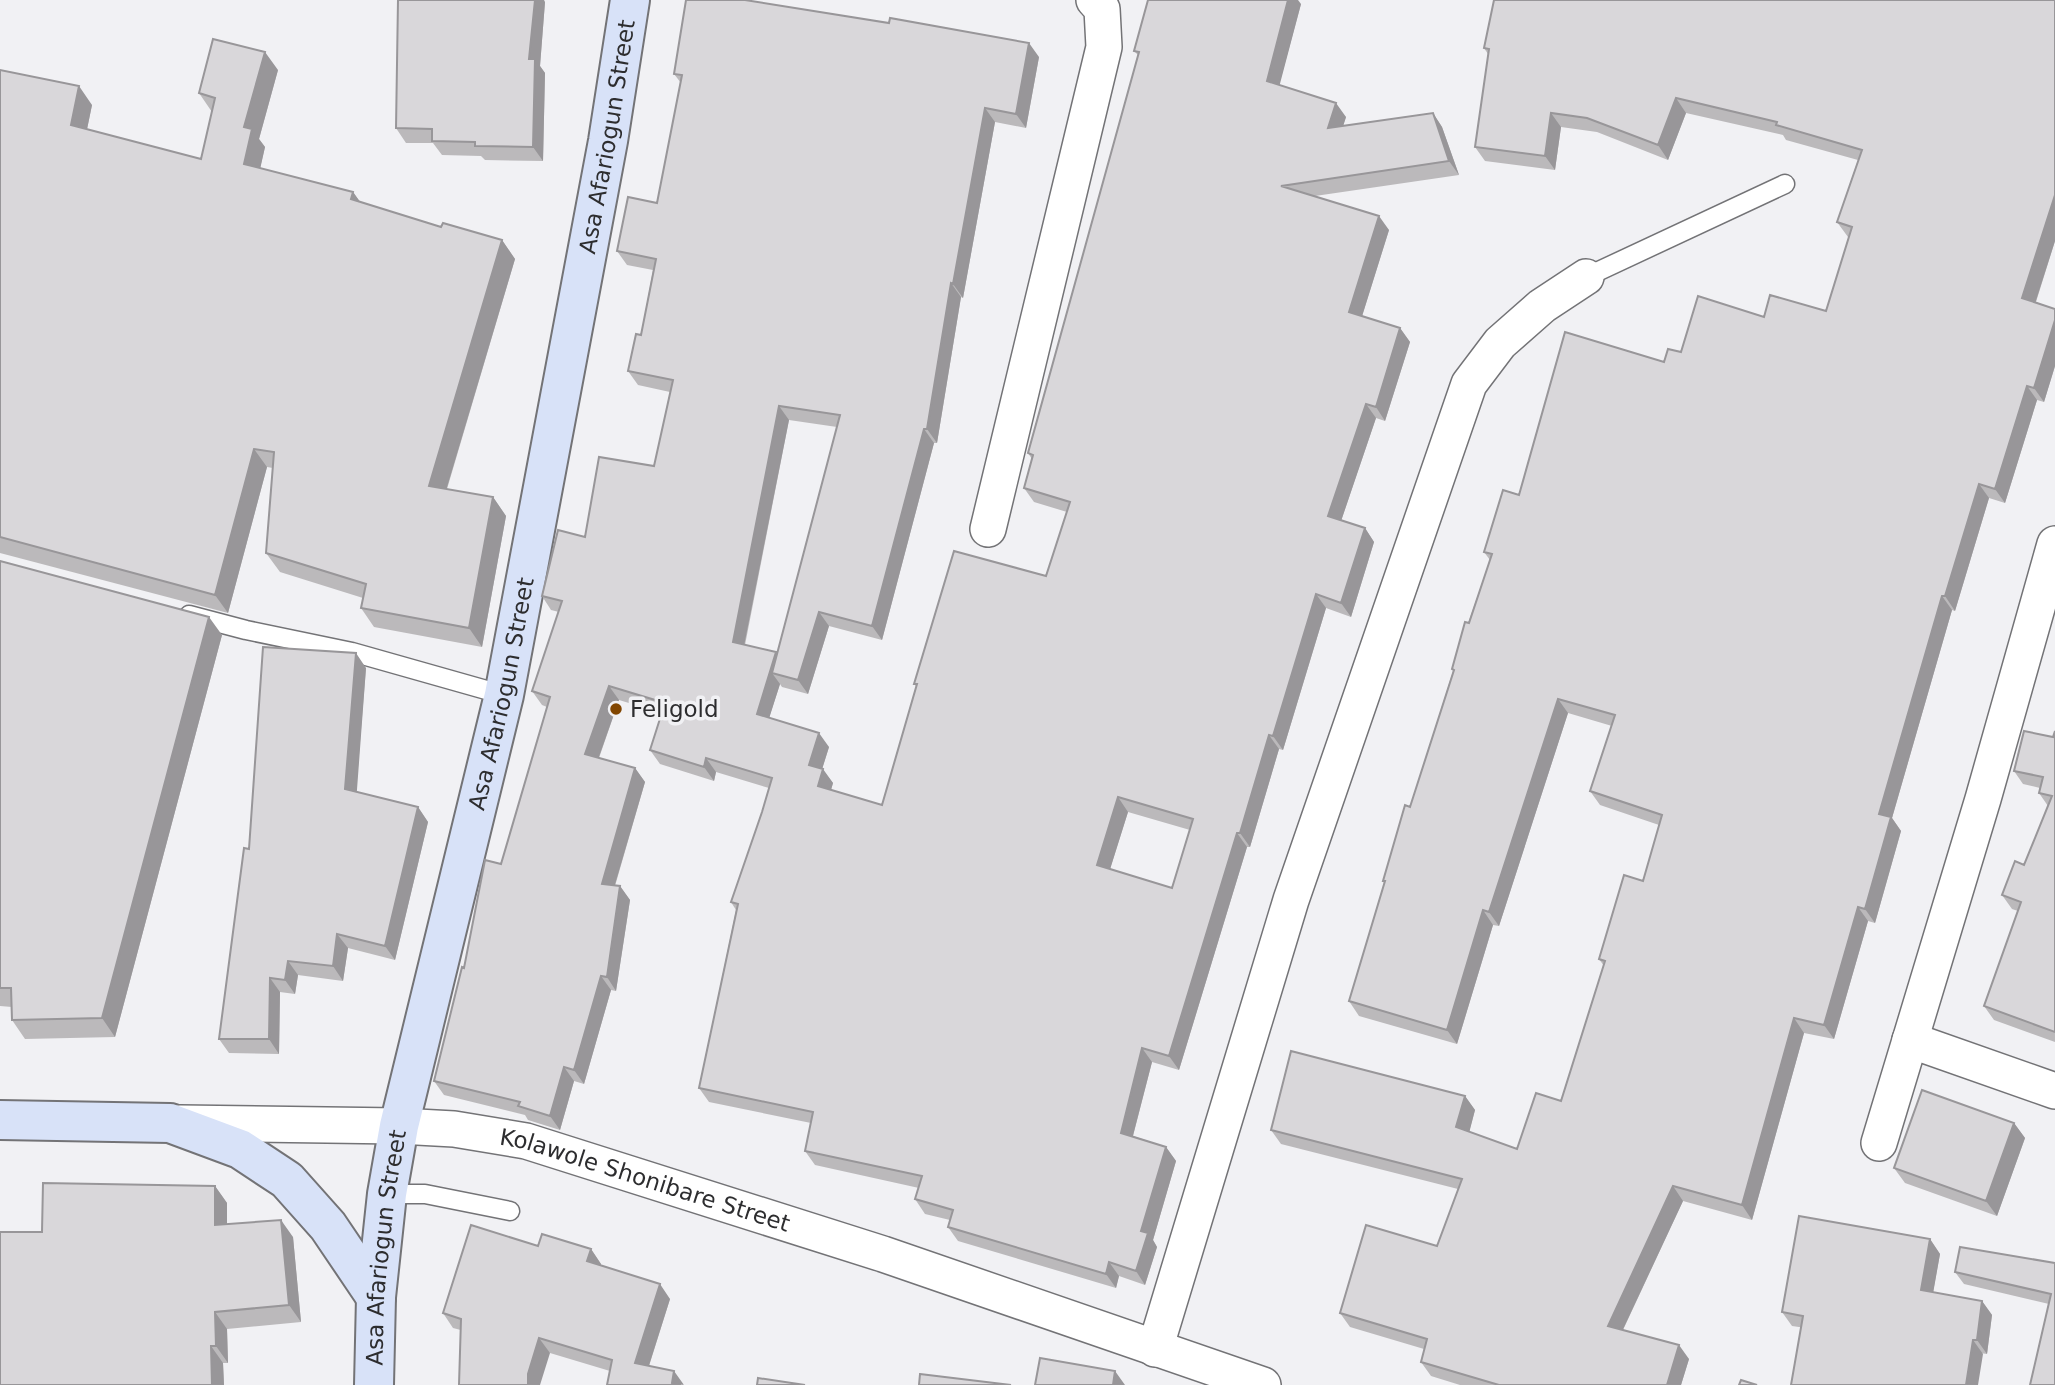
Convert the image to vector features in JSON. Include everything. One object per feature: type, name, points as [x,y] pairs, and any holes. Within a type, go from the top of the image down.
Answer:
[{"type":"street","name":"Asa Afariogun Street","points":[[374,1385],[376,1297],[387,1194],[399,1126],[504,695],[608,141],[630,0]]},
{"type":"street","points":[[988,529],[1104,47],[1102,9],[1094,0]]},
{"type":"street","points":[[1155,1349],[1291,900],[1469,384],[1500,343],[1542,306],[1586,277]]},
{"type":"street","points":[[1879,1143],[1983,799],[2055,544]]},
{"type":"street","points":[[1909,1040],[2055,1091]]},
{"type":"street","name":"Kolawole Shonibare Street","points":[[0,1120],[399,1126],[454,1129],[526,1141],[883,1254],[1263,1385]]},
{"type":"street","points":[[170,1123],[240,1149],[287,1180],[328,1226],[376,1297]]},
{"type":"lane","points":[[1586,277],[1785,184]]},
{"type":"lane","points":[[176,612],[352,652],[504,695]]},
{"type":"lane","points":[[387,1194],[425,1194],[510,1211]]},
{"type":"building","points":[[398,0],[535,0],[529,59],[535,59],[533,147],[475,146],[475,142],[432,141],[432,129],[396,128]]},
{"type":"building","points":[[686,0],[745,0],[889,23],[890,18],[1029,43],[1016,114],[985,108],[953,284],[951,283],[927,429],[924,429],[872,626],[819,612],[798,680],[772,673],[840,415],[779,406],[733,642],[776,652],[757,714],[819,733],[809,765],[823,769],[818,786],[882,805],[917,684],[914,684],[954,551],[1046,576],[1070,502],[1024,488],[1033,455],[1028,453],[1139,52],[1134,51],[1148,0],[1288,0],[1267,81],[1336,103],[1328,128],[1433,113],[1449,161],[1281,186],[1379,216],[1349,312],[1400,328],[1376,407],[1366,404],[1328,516],[1365,528],[1341,603],[1316,594],[1273,736],[1269,735],[1240,833],[1237,833],[1169,1056],[1142,1048],[1121,1133],[1166,1147],[1141,1231],[1148,1233],[1136,1271],[1109,1262],[1106,1274],[948,1227],[953,1210],[915,1199],[922,1176],[805,1151],[813,1112],[699,1088],[738,904],[731,902],[772,778],[706,758],[704,767],[650,750],[665,703],[609,686],[585,754],[635,768],[602,884],[620,886],[607,977],[601,976],[574,1070],[564,1067],[550,1116],[518,1106],[520,1102],[434,1081],[462,967],[464,968],[485,860],[501,864],[550,697],[532,691],[562,601],[542,596],[558,530],[585,537],[599,457],[654,466],[673,380],[628,371],[636,334],[641,335],[656,259],[617,251],[628,197],[657,203],[682,75],[674,74]],"holes":[[[1118,797],[1193,819],[1172,888],[1097,865]]]},
{"type":"building","points":[[1494,0],[2055,0],[2055,195],[2022,298],[2055,309],[2055,320],[2034,388],[2027,386],[1995,489],[1979,484],[1945,596],[1942,596],[1879,814],[1891,817],[1865,909],[1858,907],[1824,1025],[1794,1018],[1742,1205],[1673,1186],[1608,1326],[1679,1345],[1667,1385],[1499,1385],[1421,1362],[1427,1339],[1340,1313],[1366,1225],[1437,1246],[1462,1179],[1271,1130],[1291,1051],[1465,1096],[1456,1127],[1517,1149],[1536,1093],[1561,1101],[1605,961],[1599,959],[1624,875],[1643,881],[1662,815],[1590,791],[1615,715],[1558,699],[1489,912],[1483,910],[1447,1030],[1349,1001],[1405,805],[1410,807],[1454,670],[1452,669],[1465,622],[1469,623],[1492,554],[1484,552],[1503,490],[1519,495],[1565,332],[1664,362],[1668,349],[1681,352],[1698,296],[1764,317],[1770,295],[1826,311],[1852,227],[1837,222],[1862,150],[1776,125],[1777,122],[1676,98],[1658,145],[1587,118],[1551,113],[1545,156],[1475,147],[1489,49],[1484,48]]},
{"type":"building","points":[[213,39],[265,52],[244,127],[252,129],[244,164],[353,192],[351,199],[441,227],[443,223],[502,240],[429,486],[493,497],[469,628],[361,608],[366,584],[266,553],[274,452],[254,449],[215,595],[0,537],[0,70],[79,86],[71,125],[201,159],[215,98],[199,93]]},
{"type":"building","points":[[0,561],[209,617],[102,1018],[12,1020],[11,988],[0,988]]},
{"type":"building","points":[[263,647],[356,653],[345,789],[418,807],[385,946],[337,934],[333,966],[288,961],[285,980],[270,978],[269,1039],[219,1039],[244,848],[249,849]]},
{"type":"building","points":[[2024,731],[2053,737],[2055,731],[2055,1032],[1984,1006],[2021,902],[2002,895],[2015,861],[2024,865],[2052,796],[2039,793],[2043,777],[2014,771]]},
{"type":"building","points":[[1922,1090],[2014,1123],[1986,1201],[1894,1168]]},
{"type":"building","points":[[43,1183],[215,1186],[215,1225],[281,1220],[289,1305],[215,1312],[216,1346],[211,1346],[212,1385],[0,1385],[0,1232],[42,1232]]},
{"type":"building","points":[[1799,1216],[1930,1239],[1921,1290],[1982,1301],[1977,1340],[1973,1340],[1966,1385],[1791,1385],[1803,1316],[1782,1312]]},
{"type":"building","points":[[471,1225],[538,1246],[542,1234],[591,1249],[587,1261],[660,1284],[635,1363],[674,1371],[672,1383],[681,1385],[607,1385],[612,1360],[539,1338],[528,1374],[528,1385],[459,1385],[461,1319],[443,1313]]},
{"type":"building","points":[[1960,1247],[2055,1263],[2055,1385],[2030,1385],[2051,1294],[1955,1272]]},
{"type":"building","points":[[1040,1358],[1115,1371],[1113,1385],[1035,1385]]},
{"type":"building","points":[[920,1374],[1011,1385],[919,1385]]},
{"type":"building","points":[[758,1378],[805,1385],[757,1385]]},
{"type":"building","points":[[1741,1380],[1757,1385],[1739,1385]]},
{"type":"place","name":"Feligold","points":[[616,709]]}]
